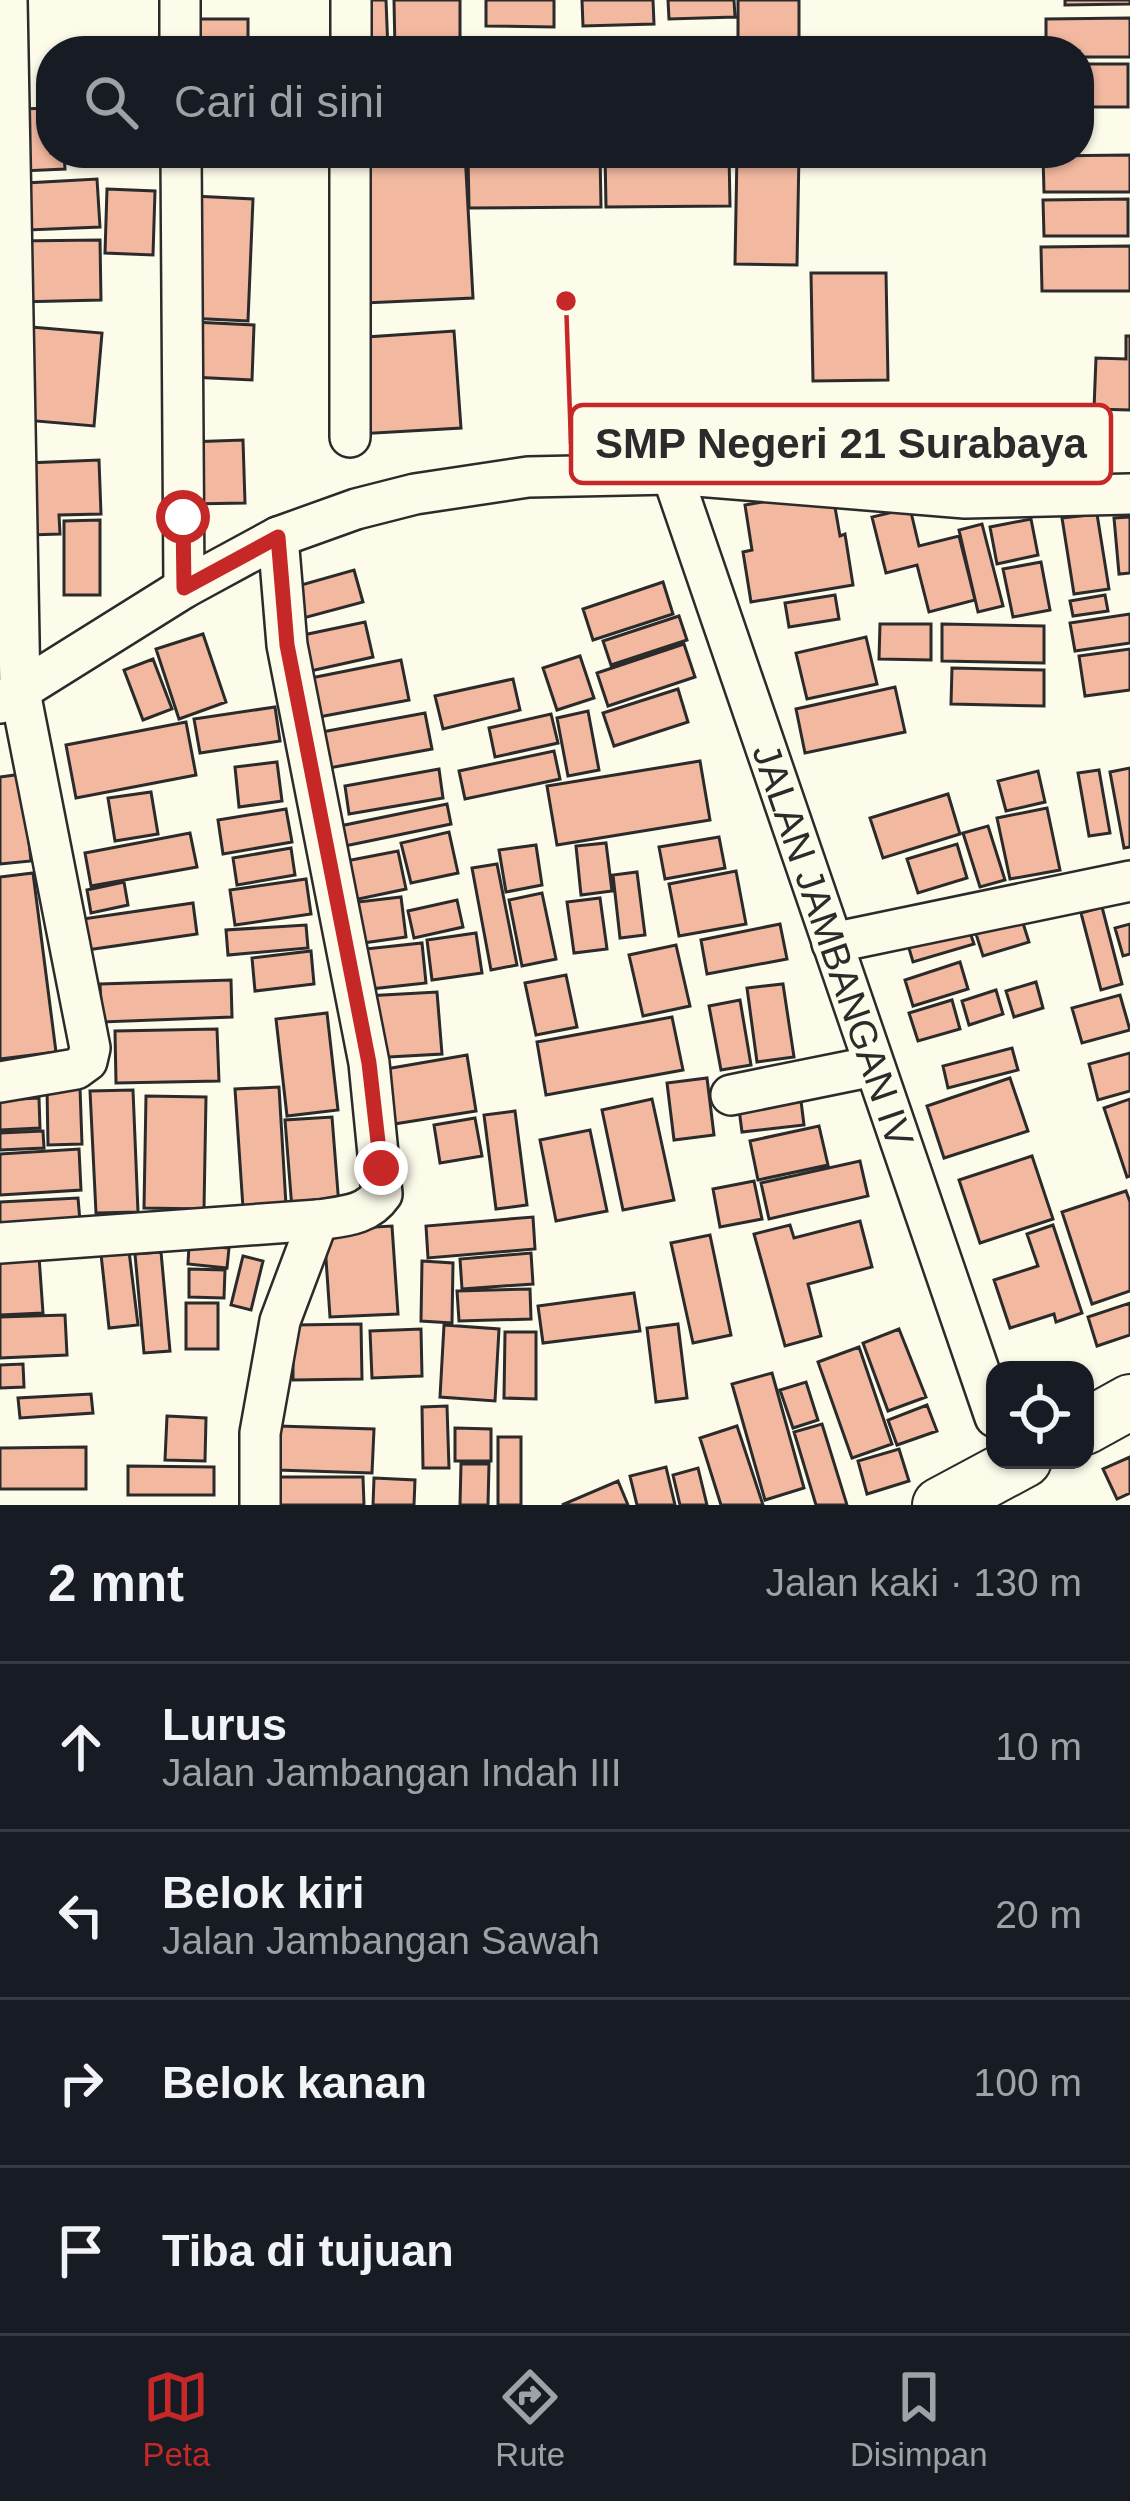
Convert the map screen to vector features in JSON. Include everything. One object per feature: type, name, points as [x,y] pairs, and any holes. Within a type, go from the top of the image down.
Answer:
[{"type":"main road","points":[[1094,1421],[1130,1402]]},
{"type":"main road","points":[[940,1505],[987,1469]]},
{"type":"street","points":[[0,1082],[76,1069],[87,1061],[90,1048],[10,697],[7,0]]},
{"type":"street","points":[[180,0],[180,36]]},
{"type":"street","points":[[351,0],[351,36]]},
{"type":"street","points":[[181,168],[184,588]]},
{"type":"street","points":[[350,168],[350,436]]},
{"type":"street","points":[[10,697],[184,588],[278,537],[415,494],[528,478],[672,474],[965,498],[1130,494]]},
{"type":"street","name":"JALAN JAMBANGAN IV","points":[[672,474],[986,1381]]},
{"type":"street","points":[[0,1243],[318,1220],[373,1208],[382,1194],[369,1063],[287,645],[278,537]]},
{"type":"street","points":[[832,943],[1130,881]]},
{"type":"street","points":[[731,1095],[874,1066]]},
{"type":"street","points":[[260,1505],[260,1433],[280,1321],[318,1220]]},
{"type":"building","points":[[351,0],[386,0],[387,36],[352,36]]},
{"type":"building","points":[[394,0],[460,0],[460,36],[395,36]]},
{"type":"building","points":[[486,0],[554,0],[554,27],[486,26]]},
{"type":"building","points":[[582,0],[653,0],[654,24],[583,26]]},
{"type":"building","points":[[668,0],[734,0],[735,17],[669,19]]},
{"type":"building","points":[[738,0],[799,0],[799,36],[738,36]]},
{"type":"building","points":[[1065,0],[1130,0],[1130,4],[1065,5]]},
{"type":"building","points":[[1130,18],[1130,57],[1094,57],[1094,36],[1046,36],[1046,19]]},
{"type":"building","points":[[194,19],[248,19],[248,36],[194,36]]},
{"type":"building","points":[[1094,64],[1128,64],[1128,107],[1094,107]]},
{"type":"building","points":[[36,108],[36,168],[65,169],[22,171],[20,109]]},
{"type":"building","points":[[1094,155],[1130,155],[1130,192],[1044,192],[1043,168],[1094,168]]},
{"type":"building","points":[[357,168],[466,168],[473,298],[365,303]]},
{"type":"building","points":[[468,168],[600,168],[601,207],[469,208]]},
{"type":"building","points":[[605,168],[729,168],[730,206],[606,207]]},
{"type":"building","points":[[737,168],[799,168],[797,265],[735,264]]},
{"type":"building","points":[[97,179],[100,227],[28,230],[26,183]]},
{"type":"building","points":[[107,189],[155,191],[153,255],[105,253]]},
{"type":"building","points":[[193,196],[253,199],[248,321],[188,318]]},
{"type":"building","points":[[1128,199],[1128,236],[1044,236],[1043,200]]},
{"type":"building","points":[[100,240],[101,300],[17,302],[16,241]]},
{"type":"building","points":[[1130,246],[1130,291],[1042,291],[1041,247]]},
{"type":"building","points":[[811,273],[886,273],[888,380],[813,381]]},
{"type":"building","points":[[193,322],[254,325],[252,380],[191,377]]},
{"type":"building","points":[[31,327],[102,333],[94,426],[24,420]]},
{"type":"building","points":[[454,331],[461,428],[358,434],[352,338]]},
{"type":"building","points":[[1126,336],[1130,336],[1130,410],[1094,409],[1096,358],[1126,359]]},
{"type":"building","points":[[243,440],[245,503],[190,504],[188,442]]},
{"type":"building","points":[[99,460],[101,514],[59,515],[60,534],[29,535],[27,463]]},
{"type":"building","points":[[832,490],[853,585],[751,602],[743,552],[752,550],[745,505]]},
{"type":"building","points":[[910,508],[919,546],[959,536],[975,600],[929,612],[917,565],[886,573],[872,517]]},
{"type":"building","points":[[1097,514],[1109,589],[1074,594],[1062,518]]},
{"type":"building","points":[[1130,517],[1130,573],[1119,574],[1114,518]]},
{"type":"building","points":[[1031,519],[1038,555],[997,564],[990,527]]},
{"type":"building","points":[[100,520],[100,595],[64,595],[64,521]]},
{"type":"building","points":[[982,524],[1003,606],[978,612],[959,530]]},
{"type":"building","points":[[1041,562],[1050,610],[1013,617],[1003,569]]},
{"type":"building","points":[[354,570],[363,602],[296,620],[287,589]]},
{"type":"building","points":[[663,582],[673,614],[593,640],[583,609]]},
{"type":"building","points":[[835,595],[839,619],[789,627],[785,603]]},
{"type":"building","points":[[1105,595],[1108,611],[1073,616],[1070,601]]},
{"type":"building","points":[[1130,614],[1130,643],[1075,651],[1070,623]]},
{"type":"building","points":[[679,616],[687,640],[611,665],[603,641]]},
{"type":"building","points":[[365,622],[373,657],[297,674],[289,638]]},
{"type":"building","points":[[880,624],[931,624],[931,660],[879,659]]},
{"type":"building","points":[[942,624],[1044,626],[1044,663],[942,661]]},
{"type":"building","points":[[203,634],[226,702],[179,719],[156,649]]},
{"type":"building","points":[[866,637],[877,684],[807,699],[796,653]]},
{"type":"building","points":[[684,644],[695,677],[608,706],[597,673]]},
{"type":"building","points":[[1130,649],[1130,690],[1085,696],[1079,656]]},
{"type":"building","points":[[580,656],[594,698],[557,710],[543,668]]},
{"type":"building","points":[[153,659],[172,709],[143,720],[124,670]]},
{"type":"building","points":[[401,660],[409,700],[303,720],[296,681]]},
{"type":"building","points":[[952,668],[1044,670],[1044,706],[951,704]]},
{"type":"building","points":[[513,679],[520,710],[443,729],[435,696]]},
{"type":"building","points":[[895,687],[905,732],[805,753],[796,709]]},
{"type":"building","points":[[678,689],[688,722],[614,746],[603,713]]},
{"type":"building","points":[[275,707],[280,741],[200,753],[194,719]]},
{"type":"building","points":[[588,711],[599,770],[568,776],[557,718]]},
{"type":"building","points":[[425,713],[432,749],[329,768],[322,732]]},
{"type":"building","points":[[551,714],[558,743],[495,757],[489,728]]},
{"type":"building","points":[[186,722],[196,775],[76,798],[66,745]]},
{"type":"building","points":[[554,751],[560,779],[465,799],[459,771]]},
{"type":"building","points":[[700,761],[710,820],[557,845],[547,786]]},
{"type":"building","points":[[277,762],[282,801],[239,807],[235,767]]},
{"type":"building","points":[[1130,768],[1130,847],[1124,848],[1110,772]]},
{"type":"building","points":[[439,769],[443,798],[349,814],[345,786]]},
{"type":"building","points":[[1099,770],[1110,833],[1089,836],[1078,773]]},
{"type":"building","points":[[1038,771],[1045,802],[1006,811],[998,781]]},
{"type":"building","points":[[22,774],[31,861],[0,864],[0,777]]},
{"type":"building","points":[[151,792],[158,834],[115,841],[108,798]]},
{"type":"building","points":[[948,794],[960,834],[883,858],[870,818]]},
{"type":"building","points":[[447,804],[451,824],[345,846],[340,826]]},
{"type":"building","points":[[1047,808],[1060,870],[1010,879],[997,818]]},
{"type":"building","points":[[286,809],[292,842],[223,854],[218,820]]},
{"type":"building","points":[[988,826],[1005,880],[980,887],[963,833]]},
{"type":"building","points":[[449,832],[458,873],[411,883],[401,843]]},
{"type":"building","points":[[190,833],[197,867],[91,886],[85,853]]},
{"type":"building","points":[[719,837],[725,868],[665,879],[659,847]]},
{"type":"building","points":[[606,843],[612,891],[581,895],[576,846]]},
{"type":"building","points":[[957,844],[967,878],[918,893],[907,859]]},
{"type":"building","points":[[536,845],[542,885],[506,892],[499,850]]},
{"type":"building","points":[[291,848],[295,875],[237,885],[233,858]]},
{"type":"building","points":[[398,851],[406,889],[349,901],[341,862]]},
{"type":"building","points":[[497,864],[517,965],[491,970],[472,868]]},
{"type":"building","points":[[736,871],[746,924],[679,936],[669,884]]},
{"type":"building","points":[[637,872],[645,935],[620,938],[613,875]]},
{"type":"building","points":[[33,873],[56,1052],[0,1059],[0,877]]},
{"type":"building","points":[[306,879],[311,914],[235,925],[230,890]]},
{"type":"building","points":[[124,882],[128,905],[91,913],[87,890]]},
{"type":"building","points":[[542,893],[556,959],[522,966],[509,900]]},
{"type":"building","points":[[401,897],[406,937],[363,943],[358,902]]},
{"type":"building","points":[[600,898],[607,949],[574,953],[567,902]]},
{"type":"building","points":[[457,900],[463,927],[414,938],[408,911]]},
{"type":"building","points":[[193,903],[197,934],[87,950],[83,919]]},
{"type":"building","points":[[1102,907],[1122,984],[1101,990],[1081,913]]},
{"type":"building","points":[[966,920],[974,944],[913,962],[906,938]]},
{"type":"building","points":[[1022,920],[1029,942],[983,956],[976,934]]},
{"type":"building","points":[[780,924],[787,959],[707,974],[701,940]]},
{"type":"building","points":[[1130,924],[1130,954],[1123,956],[1115,928]]},
{"type":"building","points":[[306,925],[308,948],[228,955],[226,930]]},
{"type":"building","points":[[476,933],[482,973],[432,980],[427,940]]},
{"type":"building","points":[[422,943],[426,983],[361,990],[356,950]]},
{"type":"building","points":[[676,945],[690,1006],[643,1016],[629,955]]},
{"type":"building","points":[[311,951],[314,984],[255,991],[252,958]]},
{"type":"building","points":[[960,962],[968,989],[913,1006],[905,980]]},
{"type":"building","points":[[566,975],[577,1027],[536,1035],[525,983]]},
{"type":"building","points":[[231,980],[232,1017],[102,1022],[100,984]]},
{"type":"building","points":[[1036,982],[1043,1008],[1014,1017],[1006,991]]},
{"type":"building","points":[[783,984],[794,1057],[757,1062],[747,988]]},
{"type":"building","points":[[996,990],[1003,1014],[969,1025],[962,1001]]},
{"type":"building","points":[[437,992],[442,1054],[371,1058],[366,996]]},
{"type":"building","points":[[1120,995],[1130,1030],[1082,1043],[1072,1008]]},
{"type":"building","points":[[740,1000],[751,1065],[721,1070],[709,1006]]},
{"type":"building","points":[[952,1000],[960,1029],[918,1041],[909,1013]]},
{"type":"building","points":[[327,1013],[338,1110],[287,1116],[276,1019]]},
{"type":"building","points":[[672,1017],[683,1070],[546,1095],[537,1042]]},
{"type":"building","points":[[217,1029],[219,1081],[116,1083],[115,1031]]},
{"type":"building","points":[[1012,1048],[1018,1070],[948,1088],[943,1066]]},
{"type":"building","points":[[1130,1053],[1130,1091],[1098,1100],[1089,1064]]},
{"type":"building","points":[[467,1055],[476,1111],[388,1125],[380,1070]]},
{"type":"building","points":[[707,1078],[714,1135],[674,1140],[667,1083]]},
{"type":"building","points":[[1010,1078],[1028,1131],[944,1158],[927,1106]]},
{"type":"building","points":[[279,1087],[286,1205],[243,1208],[235,1089]]},
{"type":"building","points":[[47,1088],[80,1088],[82,1144],[48,1145]]},
{"type":"building","points":[[133,1090],[138,1212],[96,1213],[90,1091]]},
{"type":"building","points":[[146,1096],[206,1097],[204,1209],[144,1208]]},
{"type":"building","points":[[39,1098],[40,1128],[0,1130],[0,1100]]},
{"type":"building","points":[[652,1099],[674,1200],[623,1210],[602,1110]]},
{"type":"building","points":[[1130,1099],[1130,1176],[1127,1177],[1104,1108]]},
{"type":"building","points":[[801,1101],[804,1125],[742,1132],[739,1109]]},
{"type":"building","points":[[515,1111],[527,1205],[496,1209],[484,1115]]},
{"type":"building","points":[[332,1117],[339,1206],[292,1209],[285,1120]]},
{"type":"building","points":[[475,1118],[482,1156],[440,1163],[434,1125]]},
{"type":"building","points":[[819,1126],[828,1165],[758,1180],[750,1141]]},
{"type":"building","points":[[590,1130],[607,1211],[556,1221],[540,1140]]},
{"type":"building","points":[[43,1131],[44,1148],[0,1150],[0,1133]]},
{"type":"building","points":[[79,1149],[81,1190],[0,1195],[0,1154]]},
{"type":"building","points":[[1032,1156],[1053,1219],[980,1243],[959,1180]]},
{"type":"building","points":[[860,1161],[868,1196],[769,1219],[761,1183]]},
{"type":"building","points":[[754,1181],[762,1219],[720,1227],[713,1189]]},
{"type":"building","points":[[1126,1191],[1130,1291],[1092,1304],[1062,1212]]},
{"type":"building","points":[[78,1198],[81,1233],[0,1238],[0,1202]]},
{"type":"building","points":[[533,1217],[535,1249],[428,1258],[426,1226]]},
{"type":"building","points":[[860,1221],[872,1267],[808,1284],[821,1336],[785,1346],[754,1234],[790,1225],[794,1238]]},
{"type":"building","points":[[1053,1225],[1082,1313],[1056,1322],[1054,1314],[1010,1328],[994,1280],[1038,1266],[1027,1234]]},
{"type":"building","points":[[392,1226],[398,1314],[330,1317],[324,1230]]},
{"type":"building","points":[[710,1235],[731,1335],[693,1343],[671,1243]]},
{"type":"building","points":[[38,1242],[43,1313],[0,1315],[0,1245]]},
{"type":"building","points":[[189,1245],[229,1248],[227,1268],[188,1264]]},
{"type":"building","points":[[129,1251],[138,1325],[109,1328],[101,1254]]},
{"type":"building","points":[[161,1252],[170,1351],[144,1353],[135,1254]]},
{"type":"building","points":[[531,1253],[533,1284],[462,1289],[460,1259]]},
{"type":"building","points":[[243,1256],[263,1261],[251,1310],[231,1305]]},
{"type":"building","points":[[422,1261],[453,1263],[452,1323],[421,1321]]},
{"type":"building","points":[[189,1269],[225,1270],[224,1298],[189,1297]]},
{"type":"building","points":[[530,1289],[531,1319],[459,1321],[457,1291]]},
{"type":"building","points":[[634,1293],[640,1331],[543,1343],[538,1306]]},
{"type":"building","points":[[186,1303],[218,1303],[218,1349],[186,1349]]},
{"type":"building","points":[[1130,1303],[1130,1335],[1097,1346],[1088,1317]]},
{"type":"building","points":[[65,1315],[67,1355],[0,1358],[0,1317]]},
{"type":"building","points":[[361,1324],[362,1379],[293,1380],[293,1325]]},
{"type":"building","points":[[678,1324],[687,1398],[656,1402],[647,1328]]},
{"type":"building","points":[[444,1325],[499,1329],[495,1401],[440,1397]]},
{"type":"building","points":[[421,1329],[422,1376],[372,1378],[370,1331]]},
{"type":"building","points":[[899,1329],[926,1397],[888,1411],[863,1343]]},
{"type":"building","points":[[505,1332],[536,1332],[536,1399],[504,1398]]},
{"type":"building","points":[[859,1347],[892,1444],[852,1458],[818,1362]]},
{"type":"building","points":[[23,1364],[24,1387],[0,1388],[0,1365]]},
{"type":"building","points":[[772,1373],[804,1488],[765,1500],[732,1384]]},
{"type":"building","points":[[806,1382],[818,1420],[793,1428],[780,1390]]},
{"type":"building","points":[[91,1394],[93,1413],[20,1418],[18,1398]]},
{"type":"building","points":[[927,1405],[937,1431],[897,1445],[888,1420]]},
{"type":"building","points":[[447,1406],[449,1468],[423,1468],[422,1407]]},
{"type":"building","points":[[167,1416],[206,1418],[205,1461],[165,1460]]},
{"type":"building","points":[[822,1424],[847,1505],[816,1505],[794,1432]]},
{"type":"building","points":[[278,1426],[374,1429],[372,1473],[277,1470]]},
{"type":"building","points":[[737,1426],[763,1505],[721,1505],[700,1438]]},
{"type":"building","points":[[455,1428],[491,1429],[491,1461],[455,1461]]},
{"type":"building","points":[[498,1437],[521,1437],[521,1505],[498,1505]]},
{"type":"building","points":[[86,1447],[86,1489],[0,1489],[0,1448]]},
{"type":"building","points":[[899,1449],[909,1481],[867,1494],[858,1461]]},
{"type":"building","points":[[1130,1457],[1130,1493],[1117,1499],[1103,1469]]},
{"type":"building","points":[[461,1464],[489,1464],[488,1505],[460,1505]]},
{"type":"building","points":[[128,1466],[214,1467],[214,1495],[128,1495]]},
{"type":"building","points":[[666,1467],[675,1505],[637,1505],[630,1476]]},
{"type":"building","points":[[698,1468],[707,1505],[680,1505],[673,1475]]},
{"type":"building","points":[[272,1477],[363,1477],[364,1505],[272,1505]]},
{"type":"building","points":[[374,1478],[415,1480],[414,1505],[373,1505]]},
{"type":"building","points":[[618,1481],[628,1505],[562,1505]]},
{"type":"place","name":"SMP Negeri 21 Surabaya","points":[[566,301]]},
{"type":"route","points":[[183,517],[184,588],[278,537],[287,645],[369,1063],[381,1168]]}]
